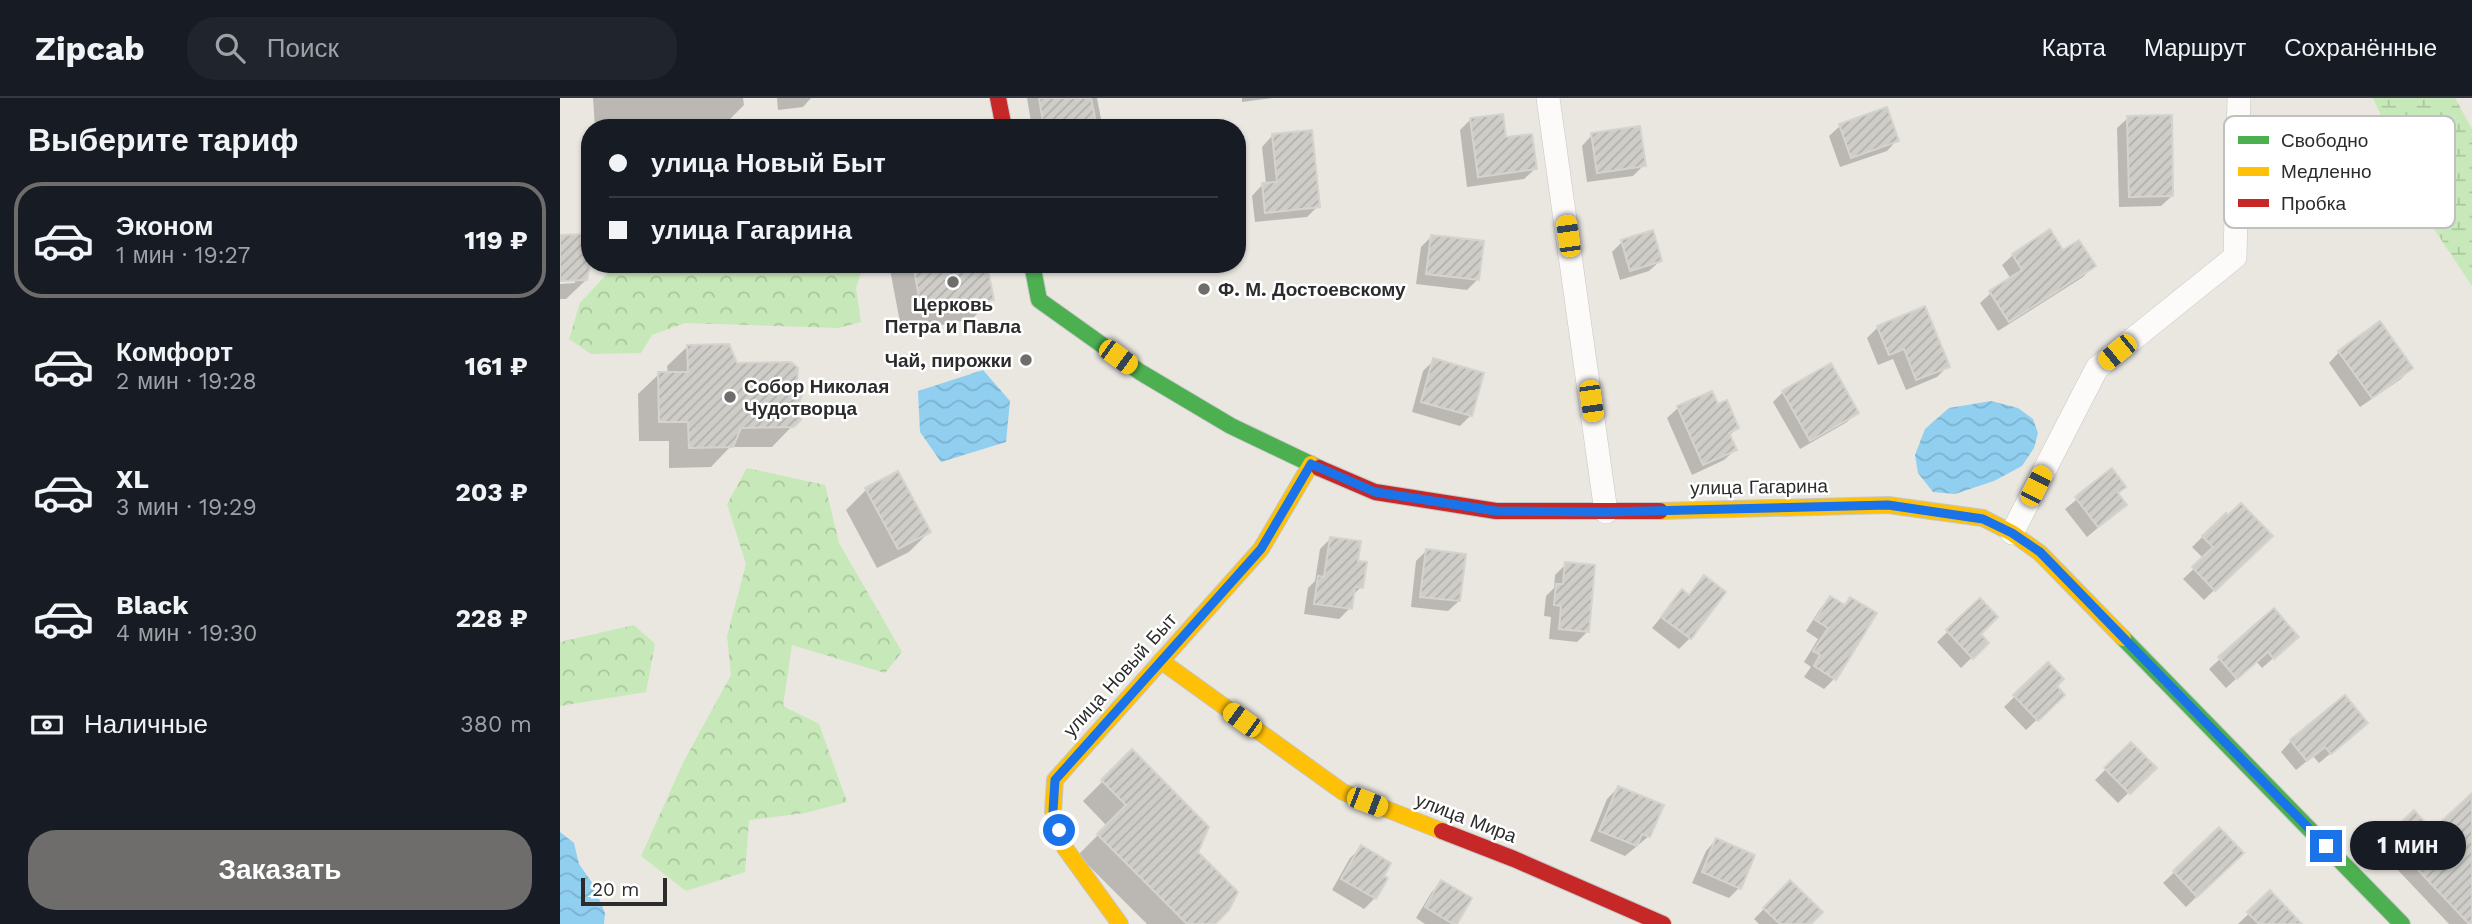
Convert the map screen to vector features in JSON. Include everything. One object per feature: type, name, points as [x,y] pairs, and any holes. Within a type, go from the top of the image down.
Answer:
[{"type":"street","points":[[998,98],[1002,119]]},
{"type":"street","points":[[1548,98],[1606,512]]},
{"type":"street","points":[[2239,98],[2239,116]]},
{"type":"street","points":[[2012,533],[2098,368],[2235,257],[2236,228]]},
{"type":"street","name":"улица Гагарина","points":[[1034,273],[1039,300],[1140,372],[1231,426],[1375,492],[1496,511],[1606,512],[1888,505],[1983,519],[2012,533],[2040,552],[2402,924]]},
{"type":"street","name":"улица Новый Быт","points":[[1120,924],[1065,848],[1053,811],[1055,780],[1261,549],[1311,464]]},
{"type":"street","name":"улица Мира","points":[[1161,661],[1343,792],[1514,859],[1664,924]]},
{"type":"green space","points":[[2373,98],[2455,98],[2472,129],[2472,286],[2433,228],[2455,228],[2455,116],[2381,116]]},
{"type":"green space","points":[[608,273],[861,273],[856,288],[861,322],[838,328],[685,323],[652,335],[641,353],[591,354],[569,339],[580,303]]},
{"type":"green space","points":[[747,468],[825,485],[839,543],[902,652],[885,673],[792,645],[783,706],[819,724],[847,802],[805,813],[749,820],[745,872],[686,891],[641,856],[684,761],[731,675],[727,636],[746,564],[727,504]]},
{"type":"green space","points":[[634,625],[655,644],[646,692],[560,706],[560,642]]},
{"type":"water","points":[[983,370],[1010,401],[1006,442],[941,462],[920,432],[918,391]]},
{"type":"water","points":[[1991,401],[2018,408],[2033,419],[2038,433],[2034,448],[2022,466],[1994,481],[1955,494],[1933,492],[1918,473],[1915,455],[1925,429],[1949,408]]},
{"type":"water","points":[[560,832],[574,843],[579,864],[593,884],[605,913],[604,924],[560,924]]},
{"type":"building","points":[[1039,98],[1091,98],[1095,119],[1042,119]]},
{"type":"building","points":[[1887,107],[1899,141],[1851,158],[1839,124]]},
{"type":"building","points":[[1503,114],[1506,137],[1532,134],[1537,169],[1478,177],[1470,118]]},
{"type":"building","points":[[2172,115],[2173,196],[2129,197],[2127,116]]},
{"type":"building","points":[[1640,126],[1646,166],[1597,173],[1591,133]]},
{"type":"building","points":[[1312,130],[1320,207],[1265,213],[1262,183],[1277,182],[1272,134]]},
{"type":"building","points":[[2050,229],[2063,250],[2079,240],[2096,266],[2009,322],[1989,291],[2022,270],[2012,254]]},
{"type":"building","points":[[1653,230],[1662,261],[1630,271],[1621,240]]},
{"type":"building","points":[[581,234],[581,273],[589,273],[587,280],[560,281],[560,235]]},
{"type":"building","points":[[1431,235],[1484,241],[1479,280],[1426,274]]},
{"type":"building","name":"Церковь Петра и Павла","points":[[915,273],[989,273],[994,300],[922,314]]},
{"type":"building","points":[[1925,306],[1950,367],[1916,380],[1904,349],[1889,355],[1877,326]]},
{"type":"building","points":[[2380,321],[2413,368],[2372,398],[2338,351]]},
{"type":"building","name":"Собор Николая Чудотворца","points":[[729,344],[737,363],[791,362],[798,368],[797,382],[803,392],[799,404],[801,420],[794,427],[741,428],[733,447],[689,448],[688,422],[659,422],[658,372],[688,372],[687,345]]},
{"type":"building","points":[[1433,358],[1484,373],[1472,416],[1421,402]]},
{"type":"building","points":[[1831,363],[1859,413],[1810,441],[1782,391]]},
{"type":"building","points":[[1712,391],[1718,404],[1727,400],[1739,428],[1729,433],[1737,450],[1703,465],[1677,406]]},
{"type":"building","points":[[2112,468],[2126,487],[2118,493],[2127,505],[2098,527],[2075,497]]},
{"type":"building","points":[[898,471],[931,532],[898,549],[865,488]]},
{"type":"building","points":[[2241,503],[2273,536],[2215,591],[2192,567],[2213,547],[2202,536]]},
{"type":"building","points":[[1330,537],[1361,541],[1358,561],[1367,562],[1363,588],[1355,587],[1352,609],[1314,604],[1318,576],[1324,577]]},
{"type":"building","points":[[1426,549],[1466,554],[1460,601],[1420,597]]},
{"type":"building","points":[[1565,562],[1595,565],[1589,632],[1559,629],[1561,606],[1554,605],[1556,584],[1563,584]]},
{"type":"building","points":[[1704,575],[1726,592],[1691,639],[1661,617],[1682,589],[1689,595]]},
{"type":"building","points":[[1830,596],[1845,605],[1850,597],[1877,613],[1836,680],[1814,666],[1820,655],[1813,651],[1828,628],[1815,620]]},
{"type":"building","points":[[1980,598],[1998,617],[1981,634],[1989,643],[1973,659],[1946,630]]},
{"type":"building","points":[[2274,608],[2299,637],[2274,659],[2268,652],[2237,679],[2218,657]]},
{"type":"building","points":[[2048,662],[2064,679],[2057,686],[2065,695],[2038,721],[2013,695]]},
{"type":"building","points":[[2345,695],[2368,723],[2331,754],[2325,747],[2307,761],[2290,740]]},
{"type":"building","points":[[2131,742],[2157,768],[2130,794],[2104,768]]},
{"type":"building","points":[[1132,749],[1209,827],[1198,852],[1238,892],[1229,910],[1215,924],[1187,924],[1097,834],[1126,805],[1101,780]]},
{"type":"building","points":[[1618,786],[1664,805],[1650,837],[1642,834],[1637,846],[1599,831]]},
{"type":"building","points":[[2472,793],[2472,924],[2469,924],[2386,836],[2414,810],[2432,830]]},
{"type":"building","points":[[2219,827],[2244,853],[2197,897],[2173,871]]},
{"type":"building","points":[[1716,838],[1755,855],[1741,889],[1702,872]]},
{"type":"building","points":[[1361,845],[1391,863],[1384,876],[1388,878],[1376,899],[1341,879]]},
{"type":"building","points":[[1441,880],[1472,898],[1457,924],[1425,907]]},
{"type":"building","points":[[1790,880],[1823,912],[1811,924],[1780,924],[1763,908]]},
{"type":"building","points":[[2270,890],[2302,924],[2259,924],[2247,912]]},
{"type":"traffic: fast","points":[[1034,273],[1039,300],[1140,372],[1231,426],[1319,468]]},
{"type":"traffic: fast","points":[[2123,638],[2402,924]]},
{"type":"traffic: slow","points":[[1120,924],[1065,848],[1053,811],[1055,780],[1261,549],[1311,464]]},
{"type":"traffic: slow","points":[[1660,511],[1888,505],[1983,518],[2012,533],[2040,553],[2123,638]]},
{"type":"traffic: slow","points":[[1161,661],[1343,792],[1442,831]]},
{"type":"traffic: jam","points":[[998,98],[1002,119]]},
{"type":"traffic: jam","points":[[1319,468],[1375,492],[1496,511],[1660,511]]},
{"type":"traffic: jam","points":[[1442,831],[1514,859],[1663,924]]},
{"type":"place","name":"Церковь Петра и Павла","points":[[953,282]]},
{"type":"place","name":"Ф. М. Достоевскому","points":[[1204,289]]},
{"type":"place","name":"Чай, пирожки","points":[[1026,360]]},
{"type":"place","name":"Собор Николая Чудотворца","points":[[730,397]]},
{"type":"route","points":[[1059,830],[1053,811],[1055,780],[1261,549],[1311,464],[1375,492],[1496,511],[1606,512],[1888,505],[1983,519],[2012,533],[2040,552],[2326,846]]}]
